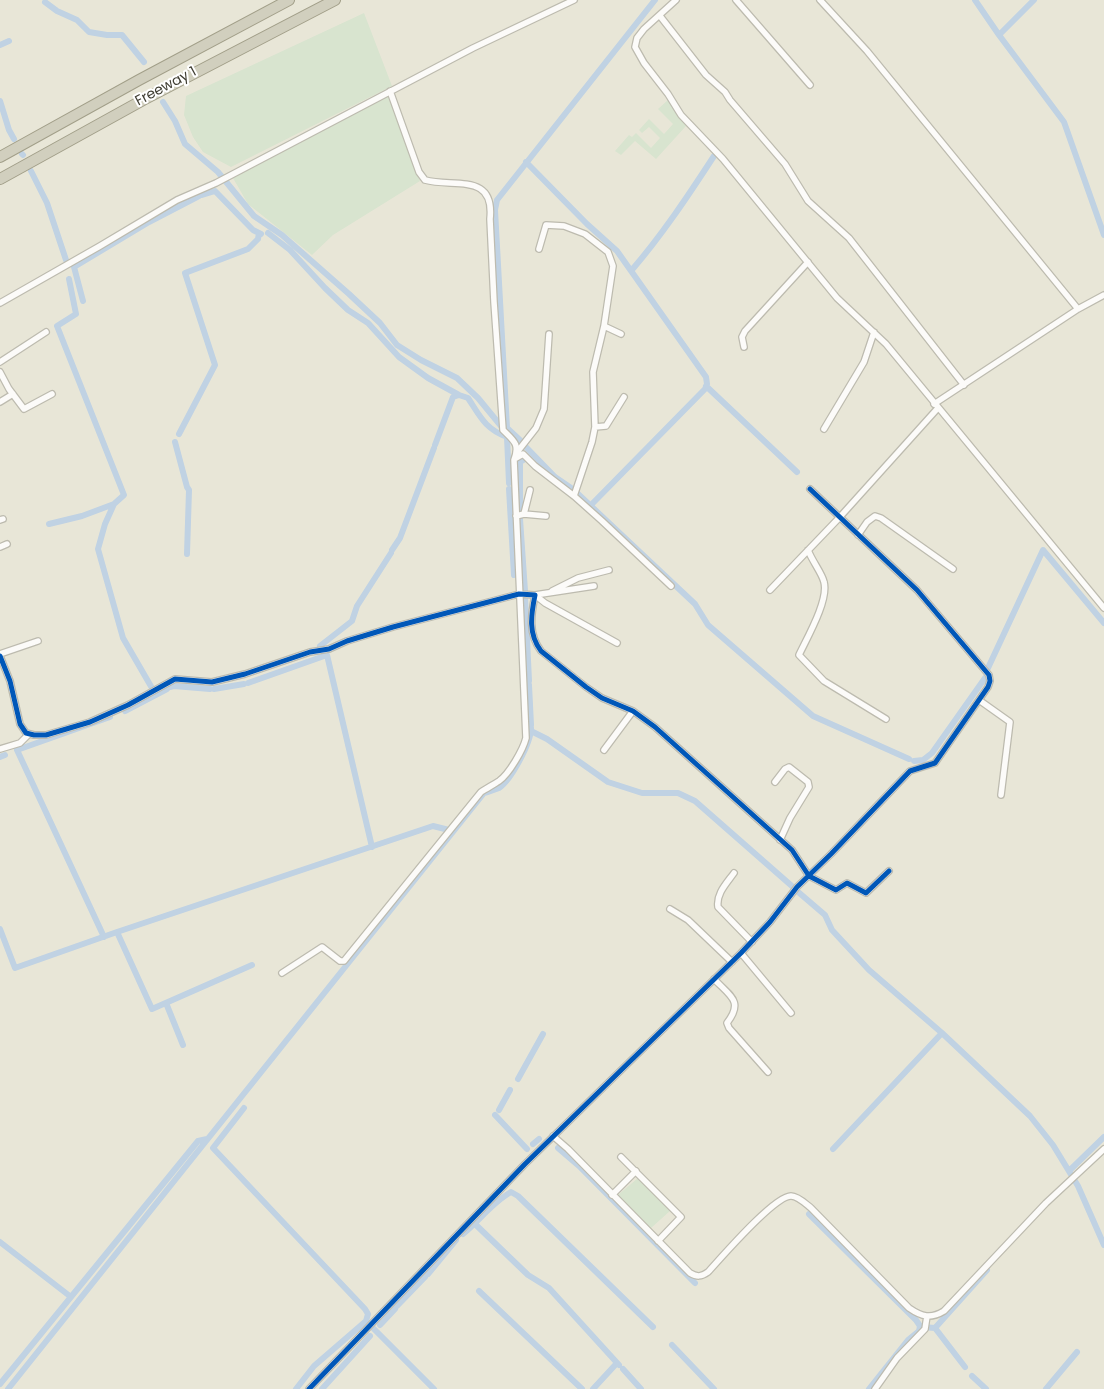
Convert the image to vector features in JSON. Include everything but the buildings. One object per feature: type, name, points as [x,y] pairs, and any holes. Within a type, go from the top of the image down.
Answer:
[{"type":"highway","name":"Freeway 1","points":[[0,157],[289,0]]},
{"type":"highway","name":"Freeway 1","points":[[0,179],[142,100],[335,0]]},
{"type":"street","points":[[0,303],[108,242],[177,200],[216,183],[473,48],[574,0]]},
{"type":"street","points":[[676,0],[644,29],[637,38],[635,47],[644,63],[668,94],[681,115],[723,160],[837,298],[874,332],[1104,608]]},
{"type":"street","points":[[736,0],[810,85]]},
{"type":"street","points":[[820,0],[867,51],[1078,309]]},
{"type":"street","points":[[660,16],[706,75],[724,92],[785,164],[808,201],[849,238],[964,385]]},
{"type":"street","points":[[390,91],[419,172],[425,180],[474,186],[483,190],[489,196],[492,205],[490,219],[494,302],[504,430],[516,443],[518,451]]},
{"type":"street","points":[[539,249],[546,225],[564,226],[585,234],[608,252],[613,266],[604,326],[593,372],[595,427],[574,496]]},
{"type":"street","points":[[744,347],[742,337],[745,331],[808,262]]},
{"type":"street","points":[[770,590],[840,518],[936,406],[964,385],[1078,309],[1104,295]]},
{"type":"street","points":[[604,326],[621,334]]},
{"type":"street","points":[[0,362],[46,332]]},
{"type":"street","points":[[824,429],[864,362],[874,332]]},
{"type":"street","points":[[282,973],[322,947],[340,961],[344,961],[481,792],[500,781],[506,774],[524,746],[526,728],[514,460],[518,451],[536,428],[544,408],[549,334]]},
{"type":"street","points":[[0,372],[24,409],[52,394]]},
{"type":"street","points":[[0,402],[13,394]]},
{"type":"street","points":[[595,427],[606,426],[624,398]]},
{"type":"street","points":[[514,460],[523,454],[526,456],[535,466],[574,496],[671,586]]},
{"type":"street","points":[[309,1389],[436,1255],[554,1136],[752,942],[797,887],[910,771],[935,763],[988,687],[989,675],[917,590],[810,488]]},
{"type":"street","points":[[524,514],[530,490]]},
{"type":"street","points":[[516,516],[524,514],[546,516]]},
{"type":"street","points":[[858,535],[875,516],[881,518],[953,569]]},
{"type":"street","points":[[0,547],[7,544]]},
{"type":"street","points":[[808,550],[824,582],[824,595],[817,616],[799,655],[824,681],[886,719]]},
{"type":"street","points":[[548,593],[578,578],[610,570]]},
{"type":"street","points":[[38,641],[0,655],[10,681],[20,724],[26,733],[34,735],[46,734],[90,722],[128,705],[175,679],[212,682],[245,674],[310,652],[329,649],[347,641],[519,594],[534,595],[594,586]]},
{"type":"street","points":[[534,595],[544,603],[617,643]]},
{"type":"street","points":[[534,595],[532,633],[541,651],[602,698],[633,711],[655,727],[795,854],[809,876],[836,890],[847,883],[866,893],[889,871]]},
{"type":"street","points":[[979,700],[1010,722],[1001,795]]},
{"type":"street","points":[[604,750],[633,711]]},
{"type":"street","points":[[0,749],[20,743],[29,734]]},
{"type":"street","points":[[775,782],[785,768],[789,768],[808,782],[809,787],[790,818],[780,840]]},
{"type":"street","points":[[734,873],[719,894],[717,900],[718,907],[752,942]]},
{"type":"street","points":[[670,909],[688,920],[732,962]]},
{"type":"street","points":[[741,953],[791,1013]]},
{"type":"street","points":[[714,979],[734,1000],[736,1006],[734,1014],[727,1023],[729,1028],[768,1072]]},
{"type":"street","points":[[554,1136],[695,1276],[702,1276],[708,1272],[770,1208],[782,1198],[791,1196],[801,1200],[811,1208],[909,1308],[919,1315],[927,1316],[936,1315],[944,1311],[1046,1203],[1104,1149]]},
{"type":"street","points":[[621,1157],[681,1217],[658,1241]]},
{"type":"street","points":[[612,1195],[636,1171]]},
{"type":"street","points":[[875,1389],[897,1358],[925,1329],[927,1316]]},
{"type":"green space","points":[[364,13],[392,86],[231,167],[203,152],[193,137],[184,115],[186,96]]},
{"type":"green space","points":[[389,96],[420,181],[333,235],[312,255],[248,204],[233,178]]},
{"type":"green space","points":[[668,100],[686,126],[656,159],[635,141],[621,155],[615,151],[629,135],[632,137],[636,133],[651,148],[660,138],[649,127],[642,133],[639,130],[649,119],[664,134],[673,124],[658,109]]},
{"type":"green space","points":[[638,1178],[670,1211],[651,1228],[618,1195]]},
{"type":"waterway","points":[[522,442],[507,428],[495,210],[497,200],[655,0]]},
{"type":"waterway","points":[[975,0],[1064,122],[1104,235]]},
{"type":"waterway","points":[[999,35],[1034,0]]},
{"type":"waterway","points":[[45,2],[57,11],[77,20],[89,32],[122,35],[144,62]]},
{"type":"waterway","points":[[0,45],[9,41]]},
{"type":"waterway","points":[[0,101],[9,130],[14,139]]},
{"type":"waterway","points":[[163,102],[175,121],[185,144],[218,172],[254,216],[282,235],[349,294],[380,323],[397,345],[421,360],[457,378],[478,398],[501,426]]},
{"type":"waterway","points":[[631,271],[664,229],[714,156]]},
{"type":"waterway","points":[[526,162],[587,224],[617,251],[706,377],[707,384],[705,389],[591,505]]},
{"type":"waterway","points":[[31,171],[47,203],[66,260]]},
{"type":"waterway","points":[[202,195],[215,191],[253,230],[261,234]]},
{"type":"waterway","points":[[83,301],[74,267],[149,222],[199,196]]},
{"type":"waterway","points":[[179,434],[215,365],[185,273],[248,249],[258,239],[259,233]]},
{"type":"waterway","points":[[268,233],[290,250],[348,310],[368,323],[399,357],[428,378],[468,398],[488,426],[507,437],[509,483]]},
{"type":"waterway","points":[[69,279],[76,314],[57,326],[124,495],[114,504],[105,524],[98,549],[123,638],[156,695]]},
{"type":"waterway","points":[[706,386],[797,472]]},
{"type":"waterway","points":[[435,445],[453,397],[459,395]]},
{"type":"waterway","points":[[175,442],[189,490],[187,554]]},
{"type":"waterway","points":[[524,445],[555,477],[574,490]]},
{"type":"waterway","points":[[392,550],[400,538],[434,448]]},
{"type":"waterway","points":[[520,513],[520,462],[525,459]]},
{"type":"waterway","points":[[509,489],[514,575]]},
{"type":"waterway","points":[[577,493],[695,604],[708,625],[813,716],[909,759]]},
{"type":"waterway","points":[[49,524],[82,516],[114,504]]},
{"type":"waterway","points":[[520,519],[525,591]]},
{"type":"waterway","points":[[988,668],[1043,550],[1104,623]]},
{"type":"waterway","points":[[320,646],[352,621],[357,606],[391,553]]},
{"type":"waterway","points":[[525,597],[529,681]]},
{"type":"waterway","points":[[248,683],[327,655],[372,847]]},
{"type":"waterway","points":[[914,761],[923,760],[932,753],[985,678]]},
{"type":"waterway","points":[[214,689],[244,684]]},
{"type":"waterway","points":[[529,685],[531,725]]},
{"type":"waterway","points":[[170,687],[210,689]]},
{"type":"waterway","points":[[125,711],[167,689]]},
{"type":"waterway","points":[[104,937],[17,750],[110,717]]},
{"type":"waterway","points":[[8,1389],[484,793],[499,788],[504,784],[528,743],[531,728]]},
{"type":"waterway","points":[[531,731],[547,739],[608,782],[642,793],[678,793],[695,801],[793,887]]},
{"type":"waterway","points":[[0,757],[5,755]]},
{"type":"waterway","points":[[252,965],[152,1009],[117,932],[433,826],[453,831]]},
{"type":"waterway","points":[[797,891],[825,915],[832,930],[869,970],[942,1033],[1030,1116],[1053,1145],[1078,1186],[1104,1245]]},
{"type":"waterway","points":[[0,929],[15,968],[117,932]]},
{"type":"waterway","points":[[166,1003],[183,1045]]},
{"type":"waterway","points":[[833,1149],[942,1033]]},
{"type":"waterway","points":[[518,1079],[543,1034]]},
{"type":"waterway","points":[[499,1110],[510,1090]]},
{"type":"waterway","points":[[244,1108],[213,1148],[368,1314],[366,1321],[314,1366],[296,1389]]},
{"type":"waterway","points":[[495,1115],[527,1149]]},
{"type":"waterway","points":[[1069,1171],[1104,1137]]},
{"type":"waterway","points":[[0,1384],[198,1141],[207,1139]]},
{"type":"waterway","points":[[533,1144],[539,1139]]},
{"type":"waterway","points":[[558,1148],[579,1166],[695,1283]]},
{"type":"waterway","points":[[463,1234],[498,1201],[511,1192],[518,1196],[653,1327]]},
{"type":"waterway","points":[[809,1214],[920,1326],[919,1331],[908,1340],[869,1389]]},
{"type":"waterway","points":[[475,1224],[528,1275],[549,1288],[619,1365]]},
{"type":"waterway","points":[[428,1274],[456,1240]]},
{"type":"waterway","points":[[0,1242],[71,1297]]},
{"type":"waterway","points":[[922,1327],[935,1328],[987,1270]]},
{"type":"waterway","points":[[397,1306],[425,1277]]},
{"type":"waterway","points":[[479,1291],[582,1389]]},
{"type":"waterway","points":[[380,1325],[395,1309]]},
{"type":"waterway","points":[[367,1322],[434,1389]]},
{"type":"waterway","points":[[935,1328],[965,1367]]},
{"type":"waterway","points":[[322,1389],[370,1336]]},
{"type":"waterway","points":[[672,1345],[714,1389]]},
{"type":"waterway","points":[[1046,1389],[1077,1352]]},
{"type":"waterway","points":[[593,1389],[617,1363]]},
{"type":"waterway","points":[[623,1369],[641,1389]]},
{"type":"waterway","points":[[972,1376],[986,1389]]},
{"type":"cycle path","points":[[309,1389],[525,1164],[741,953],[770,922],[797,887],[910,771],[935,763],[988,687],[989,675],[917,590],[810,489]]},
{"type":"cycle path","points":[[0,656],[10,681],[20,724],[26,733],[46,735],[90,722],[128,705],[175,679],[212,682],[245,674],[310,652],[329,649],[347,641],[393,627],[519,594],[535,595],[532,631],[541,651],[602,698],[633,711],[655,727],[792,850],[809,876],[836,890],[847,883],[866,893],[889,871]]}]
